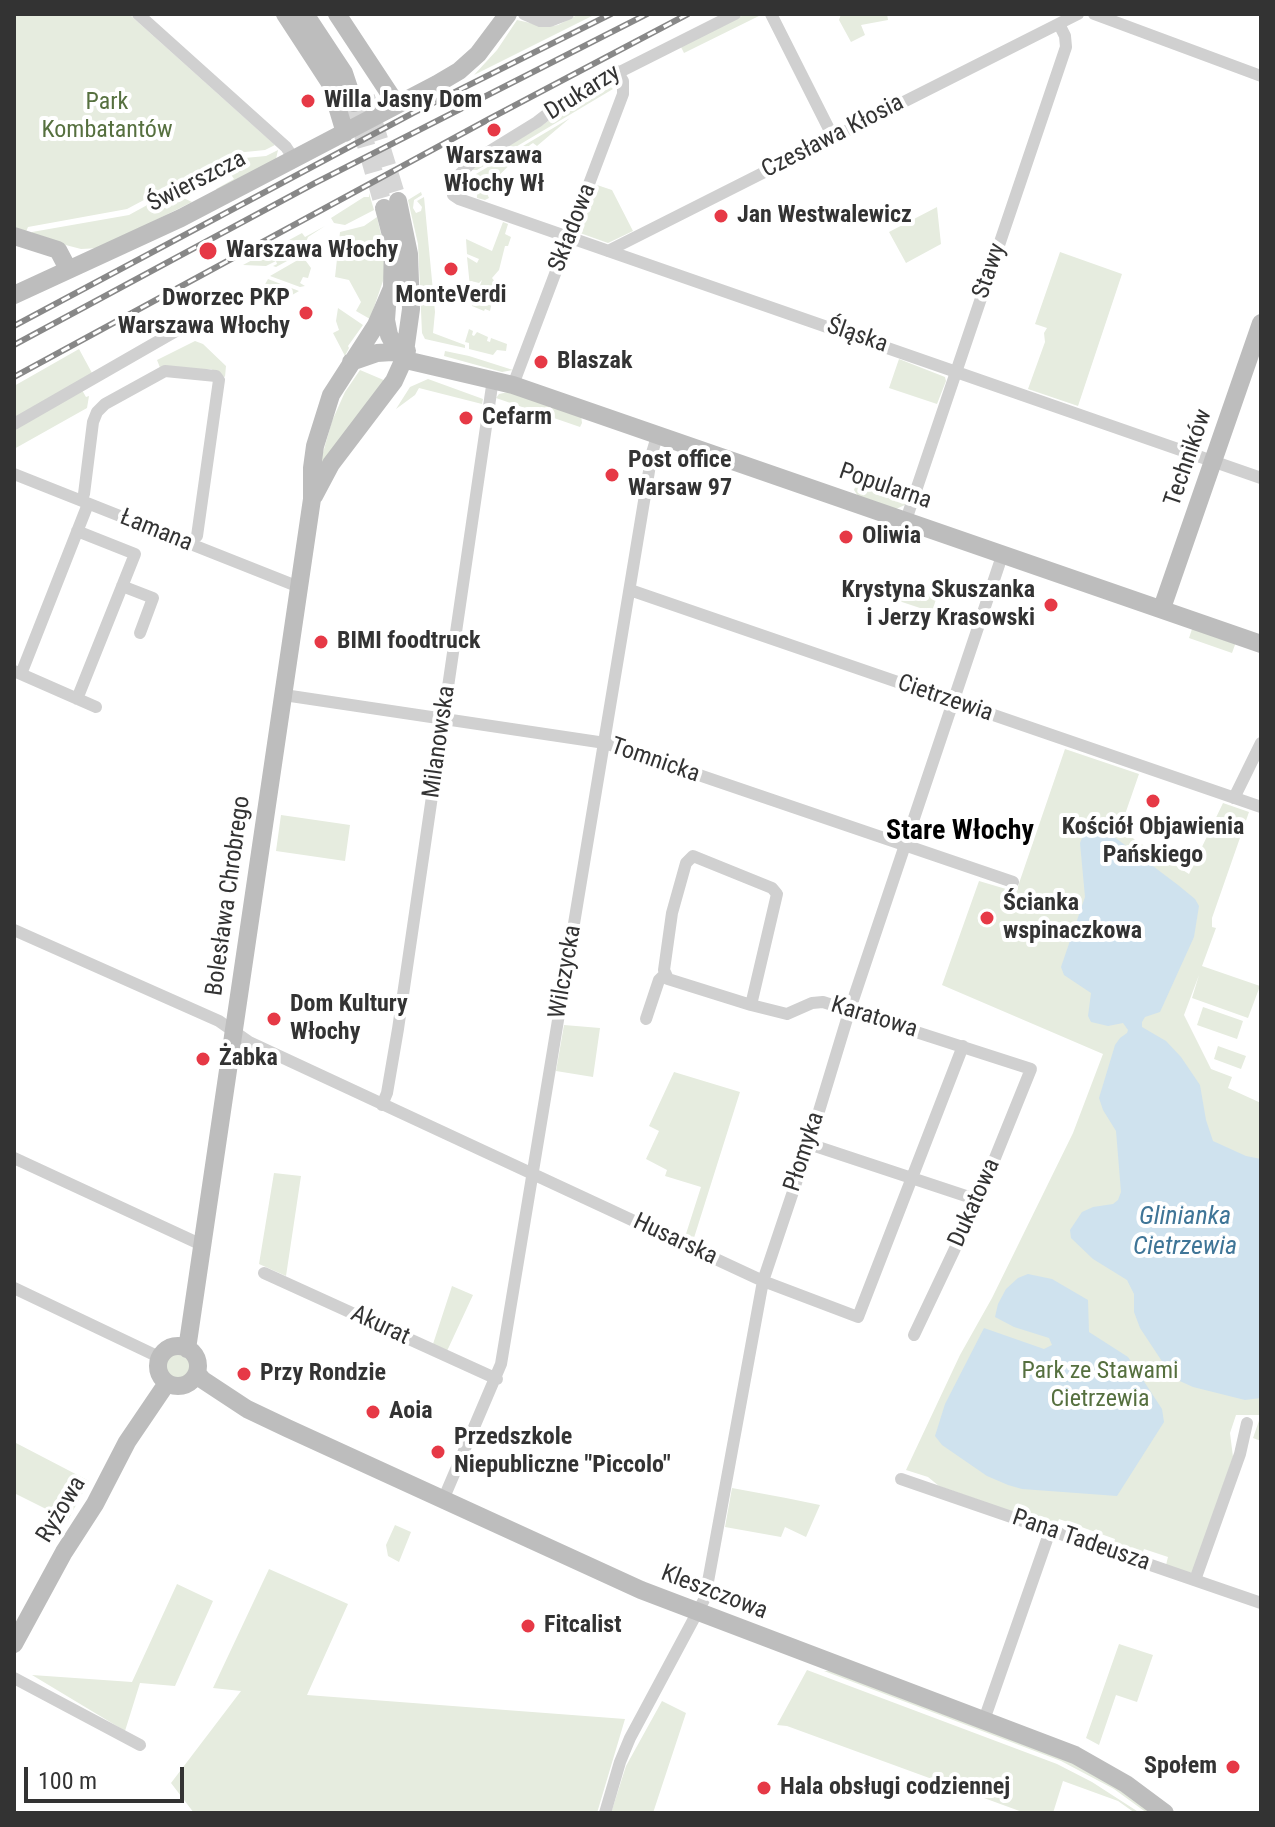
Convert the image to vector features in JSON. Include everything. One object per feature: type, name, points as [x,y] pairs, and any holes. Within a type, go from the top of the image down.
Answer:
[{"type":"main road","points":[[285,14],[330,83],[345,133]]},
{"type":"main road","points":[[305,14],[360,100],[346,54],[318,14]]},
{"type":"main road","points":[[337,14],[397,105]]},
{"type":"main road","name":"Świerszcza","points":[[14,295],[167,225],[448,78],[489,43],[508,14]]},
{"type":"main road","name":"Bolesława Chrobrego","points":[[175,1366],[188,1305],[193,1300],[202,1245],[312,499],[312,468],[321,422],[331,395],[388,303],[394,253],[391,204],[409,254],[411,309],[402,354],[394,381],[331,464],[312,499]]},
{"type":"main road","points":[[14,236],[58,250],[68,269]]},
{"type":"main road","points":[[388,303],[387,329],[402,354]]},
{"type":"main road","name":"Techników","points":[[1162,608],[1261,323]]},
{"type":"main road","name":"Popularna","points":[[351,362],[371,354],[402,354],[471,368],[493,379],[658,433],[1261,644]]},
{"type":"main road","name":"Kleszczowa","points":[[175,1366],[231,1408],[247,1409],[698,1613],[1086,1761],[1126,1784],[1165,1813]]},
{"type":"main road","name":"Ryżowa","points":[[14,1644],[64,1552],[95,1504],[127,1442],[130,1426],[175,1366]]},
{"type":"street","points":[[138,14],[286,147],[294,159]]},
{"type":"street","points":[[524,14],[540,21],[550,21],[568,14]]},
{"type":"street","name":"Drukarzy","points":[[453,195],[452,189],[458,176],[472,162],[537,122],[568,98],[735,14]]},
{"type":"street","points":[[771,14],[833,137]]},
{"type":"street","name":"Czesława Kłosia","points":[[608,251],[1078,14]]},
{"type":"street","points":[[1094,14],[1261,76]]},
{"type":"street","name":"Stawy","points":[[906,520],[1066,47],[1059,24]]},
{"type":"street","name":"Składowa","points":[[513,385],[623,94],[623,81],[617,71]]},
{"type":"street","name":"Śląska","points":[[453,195],[1261,478]]},
{"type":"street","points":[[14,424],[176,331]]},
{"type":"street","points":[[96,707],[18,673],[77,531],[86,499],[93,422],[97,412],[105,404],[165,371],[216,376],[219,380],[197,536]]},
{"type":"street","name":"Milanowska","points":[[382,1105],[387,1093],[398,1029],[493,379]]},
{"type":"street","name":"Wilczycka","points":[[443,1500],[497,1379],[658,433]]},
{"type":"street","name":"Łamana","points":[[14,474],[86,499],[299,587]]},
{"type":"street","points":[[77,531],[135,554],[77,699]]},
{"type":"street","name":"Płomyka","points":[[605,1813],[630,1738],[707,1591],[763,1281],[850,1009],[1003,553]]},
{"type":"street","points":[[122,586],[153,598],[140,633]]},
{"type":"street","name":"Cietrzewia","points":[[630,590],[1261,807]]},
{"type":"street","name":"Tomnicka","points":[[284,695],[605,743],[1013,882]]},
{"type":"street","points":[[1234,798],[1261,743]]},
{"type":"street","points":[[646,1019],[659,980],[668,978],[672,913],[686,863],[696,856],[772,888],[777,894],[751,1005]]},
{"type":"street","name":"Husarska","points":[[14,930],[219,1021],[249,1042],[763,1281],[858,1317],[963,1046]]},
{"type":"street","name":"Karatowa","points":[[668,978],[787,1014],[817,1002],[850,1009],[1031,1069]]},
{"type":"street","name":"Dukatowa","points":[[914,1335],[978,1200],[1031,1069]]},
{"type":"street","points":[[809,1144],[978,1200]]},
{"type":"street","points":[[14,1158],[202,1245]]},
{"type":"street","name":"Akurat","points":[[264,1273],[497,1379]]},
{"type":"street","points":[[14,1288],[175,1366]]},
{"type":"street","points":[[1195,1580],[1240,1454],[1247,1423]]},
{"type":"street","name":"Pana Tadeusza","points":[[901,1479],[1261,1603]]},
{"type":"street","points":[[984,1720],[1050,1531]]},
{"type":"street","points":[[14,1678],[140,1745]]},
{"type":"green space","name":"Park Kombatantów","points":[[14,14],[129,14],[275,145],[265,150],[235,153],[127,209],[28,227],[25,234],[14,231]]},
{"type":"green space","points":[[579,14],[596,14],[474,75],[497,50],[517,20],[548,27]]},
{"type":"green space","points":[[746,14],[763,14],[684,53],[680,45]]},
{"type":"green space","points":[[841,14],[887,14],[888,20],[861,25],[865,35],[851,42],[839,20]]},
{"type":"green space","points":[[605,82],[613,89],[477,170],[472,170],[483,159],[535,130]]},
{"type":"green space","points":[[570,118],[537,146],[533,143],[530,145],[485,189],[489,198],[477,198],[476,174]]},
{"type":"green space","points":[[278,150],[276,159],[218,192],[216,189],[234,179],[224,164],[234,159],[266,156]]},
{"type":"green space","points":[[597,185],[612,190],[633,231],[608,243],[580,233]]},
{"type":"green space","points":[[171,192],[192,202],[100,248],[81,249],[31,236],[32,232],[129,215]]},
{"type":"green space","points":[[421,192],[422,195],[414,200],[413,208],[416,213],[421,211],[422,207],[417,201],[424,197],[435,312],[433,333],[465,345],[465,348],[425,339],[422,333],[418,244],[408,200]]},
{"type":"green space","points":[[369,193],[374,210],[345,225],[334,223],[331,218],[364,197],[369,197]]},
{"type":"green space","points":[[937,207],[941,244],[906,263],[889,232]]},
{"type":"green space","points":[[377,217],[384,247],[384,278],[370,319],[356,311],[361,302],[349,280],[335,277],[340,232],[364,226]]},
{"type":"green space","points":[[503,222],[508,224],[505,234],[511,237],[508,246],[505,246],[499,270],[492,278],[496,283],[490,311],[484,311],[472,306],[471,292],[481,294],[481,291],[475,292],[475,288],[479,288],[482,280],[479,283],[471,281],[470,287],[467,257],[477,263],[479,259],[467,254],[466,239],[492,251]]},
{"type":"green space","points":[[325,226],[308,237],[306,242],[282,253],[286,261],[300,254],[276,267],[273,266],[277,264],[276,261],[266,266],[243,265],[302,233],[305,237]]},
{"type":"green space","points":[[1060,252],[1122,274],[1078,406],[1028,389],[1047,328],[1035,324]]},
{"type":"green space","points":[[303,257],[311,268],[308,278],[303,277],[300,283],[305,286],[270,276]]},
{"type":"green space","points":[[268,279],[299,291],[275,305],[259,295]]},
{"type":"green space","points":[[338,308],[363,325],[348,346],[345,356],[333,333],[339,330],[336,321]]},
{"type":"green space","points":[[469,329],[474,336],[477,332],[488,337],[487,341],[490,342],[491,338],[507,344],[506,351],[497,350],[493,355],[469,349],[469,343],[465,342]]},
{"type":"green space","points":[[195,341],[203,344],[226,366],[225,377],[211,369],[161,370],[157,360]]},
{"type":"green space","points":[[79,349],[92,373],[14,420],[14,386]]},
{"type":"green space","points":[[445,351],[513,370],[502,372],[444,356]]},
{"type":"green space","points":[[899,359],[945,377],[937,404],[889,388]]},
{"type":"green space","points":[[360,370],[386,381],[325,463],[320,463],[332,421],[345,392]]},
{"type":"green space","points":[[428,379],[483,399],[482,404],[419,388],[415,395],[396,409],[410,387]]},
{"type":"green space","points":[[82,390],[86,397],[89,396],[87,408],[14,449],[14,430]]},
{"type":"green space","points":[[508,392],[581,415],[582,423],[580,427],[496,398]]},
{"type":"green space","points":[[856,485],[906,502],[905,505],[896,509],[858,496],[854,490]]},
{"type":"green space","points":[[879,581],[885,583],[883,591],[890,594],[893,586],[893,595],[902,598],[907,586],[937,596],[932,612],[875,593]]},
{"type":"green space","points":[[1192,629],[1236,642],[1232,653],[1189,638]]},
{"type":"green space","name":"Park ze Stawami Cietrzewia","points":[[1065,749],[1139,774],[1121,826],[1135,840],[1189,874],[1223,803],[1249,812],[1212,918],[1212,927],[1216,928],[1202,966],[1260,986],[1248,1018],[1192,998],[1199,975],[1184,1015],[1211,1069],[1232,1077],[1228,1088],[1261,1103],[1261,1415],[1236,1415],[1230,1433],[1233,1457],[1193,1572],[1189,1573],[1166,1565],[1168,1557],[1144,1549],[1141,1557],[1113,1547],[1115,1539],[1059,1519],[1056,1527],[939,1486],[928,1477],[906,1470],[960,1355],[992,1298],[1073,1133],[1103,1054],[942,985],[979,881],[1015,895]]},
{"type":"green space","points":[[281,815],[350,825],[345,861],[276,851]]},
{"type":"green space","points":[[1203,1007],[1243,1021],[1237,1039],[1197,1025]]},
{"type":"green space","points":[[564,1025],[600,1028],[593,1077],[556,1071]]},
{"type":"green space","points":[[1218,1046],[1246,1056],[1241,1069],[1214,1059]]},
{"type":"green space","points":[[674,1072],[740,1092],[693,1241],[685,1237],[701,1187],[665,1176],[667,1170],[646,1159],[659,1131],[649,1126]]},
{"type":"green space","points":[[274,1173],[301,1176],[286,1276],[259,1264]]},
{"type":"green space","points":[[452,1286],[473,1295],[447,1351],[433,1344]]},
{"type":"green space","points":[[178,1354],[186,1358],[190,1366],[186,1374],[178,1378],[170,1374],[166,1366],[170,1358]]},
{"type":"green space","points":[[1261,1415],[1261,1441],[1253,1438]]},
{"type":"green space","points":[[16,1443],[89,1481],[68,1520],[14,1493]]},
{"type":"green space","points":[[732,1488],[820,1505],[806,1537],[785,1527],[781,1537],[725,1527]]},
{"type":"green space","points":[[395,1525],[411,1532],[399,1562],[388,1556],[386,1545]]},
{"type":"green space","points":[[269,1569],[348,1604],[307,1695],[625,1719],[597,1813],[194,1813],[171,1783],[241,1691],[213,1688]]},
{"type":"green space","points":[[177,1584],[213,1601],[175,1686],[140,1683],[125,1731],[32,1675],[132,1682]]},
{"type":"green space","points":[[1119,1644],[1153,1655],[1137,1702],[1116,1695],[1099,1745],[1086,1738]]},
{"type":"green space","points":[[807,1670],[1057,1764],[1140,1813],[1118,1801],[1063,1781],[1053,1813],[1025,1813],[787,1726],[777,1725]]},
{"type":"green space","points":[[824,1671],[836,1671],[1086,1767],[1155,1813],[1147,1813],[1114,1789],[1061,1761]]},
{"type":"green space","points":[[662,1701],[686,1713],[653,1813],[611,1813],[626,1766]]},
{"type":"water","name":"Glinianka Cietrzewia","points":[[1097,827],[1178,885],[1199,906],[1194,937],[1160,1012],[1145,1017],[1142,1027],[1166,1041],[1200,1085],[1213,1141],[1246,1156],[1261,1159],[1261,1398],[1245,1400],[1193,1387],[1173,1378],[1140,1328],[1134,1312],[1134,1294],[1127,1280],[1093,1259],[1071,1238],[1070,1230],[1082,1212],[1113,1204],[1121,1192],[1116,1131],[1099,1098],[1115,1045],[1128,1030],[1123,1023],[1108,1026],[1091,1022],[1088,1016],[1091,993],[1064,975],[1061,967],[1085,897],[1080,843],[1085,831]]},
{"type":"water","points":[[1028,1274],[1052,1279],[1088,1300],[1089,1332],[1128,1357],[1162,1409],[1164,1422],[1117,1496],[1022,1489],[1008,1485],[987,1476],[942,1445],[935,1436],[945,1404],[984,1328],[1044,1349],[1052,1345],[1049,1338],[1014,1327],[995,1317],[1006,1289]]},
{"type":"tunnel","points":[[366,97],[398,201]]},
{"type":"tunnel","points":[[354,103],[384,208]]},
{"type":"railway","points":[[14,326],[413,113],[611,14]]},
{"type":"railway","points":[[14,345],[315,183],[647,14]]},
{"type":"railway","points":[[14,377],[688,14]]},
{"type":"place","name":"Willa Jasny Dom","points":[[308,101]]},
{"type":"place","name":"Warszawa Włochy Wł","points":[[494,130]]},
{"type":"place","name":"Jan Westwalewicz","points":[[721,216]]},
{"type":"place","name":"Warszawa Włochy","points":[[208,251]]},
{"type":"place","name":"MonteVerdi","points":[[451,269]]},
{"type":"place","name":"Dworzec PKP Warszawa Włochy","points":[[306,313]]},
{"type":"place","name":"Blaszak","points":[[541,362]]},
{"type":"place","name":"Cefarm","points":[[466,418]]},
{"type":"place","name":"Post office Warsaw 97","points":[[612,475]]},
{"type":"place","name":"Oliwia","points":[[846,537]]},
{"type":"place","name":"Krystyna Skuszanka i Jerzy Krasowski","points":[[1051,605]]},
{"type":"place","name":"BIMI foodtruck","points":[[321,642]]},
{"type":"place","name":"Kościół Objawienia Pańskiego","points":[[1153,801]]},
{"type":"place","name":"Ścianka wspinaczkowa","points":[[987,918]]},
{"type":"place","name":"Dom Kultury Włochy","points":[[274,1019]]},
{"type":"place","name":"Żabka","points":[[203,1059]]},
{"type":"place","name":"Przy Rondzie","points":[[244,1374]]},
{"type":"place","name":"Aoia","points":[[373,1412]]},
{"type":"place","name":"Przedszkole Niepubliczne \"Piccolo\"","points":[[438,1452]]},
{"type":"place","name":"Fitcalist","points":[[528,1626]]},
{"type":"place","name":"Społem","points":[[1233,1767]]},
{"type":"place","name":"Hala obsługi codziennej","points":[[764,1788]]},
{"type":"district","name":"Stare Włochy","points":[[960,832]]}]
